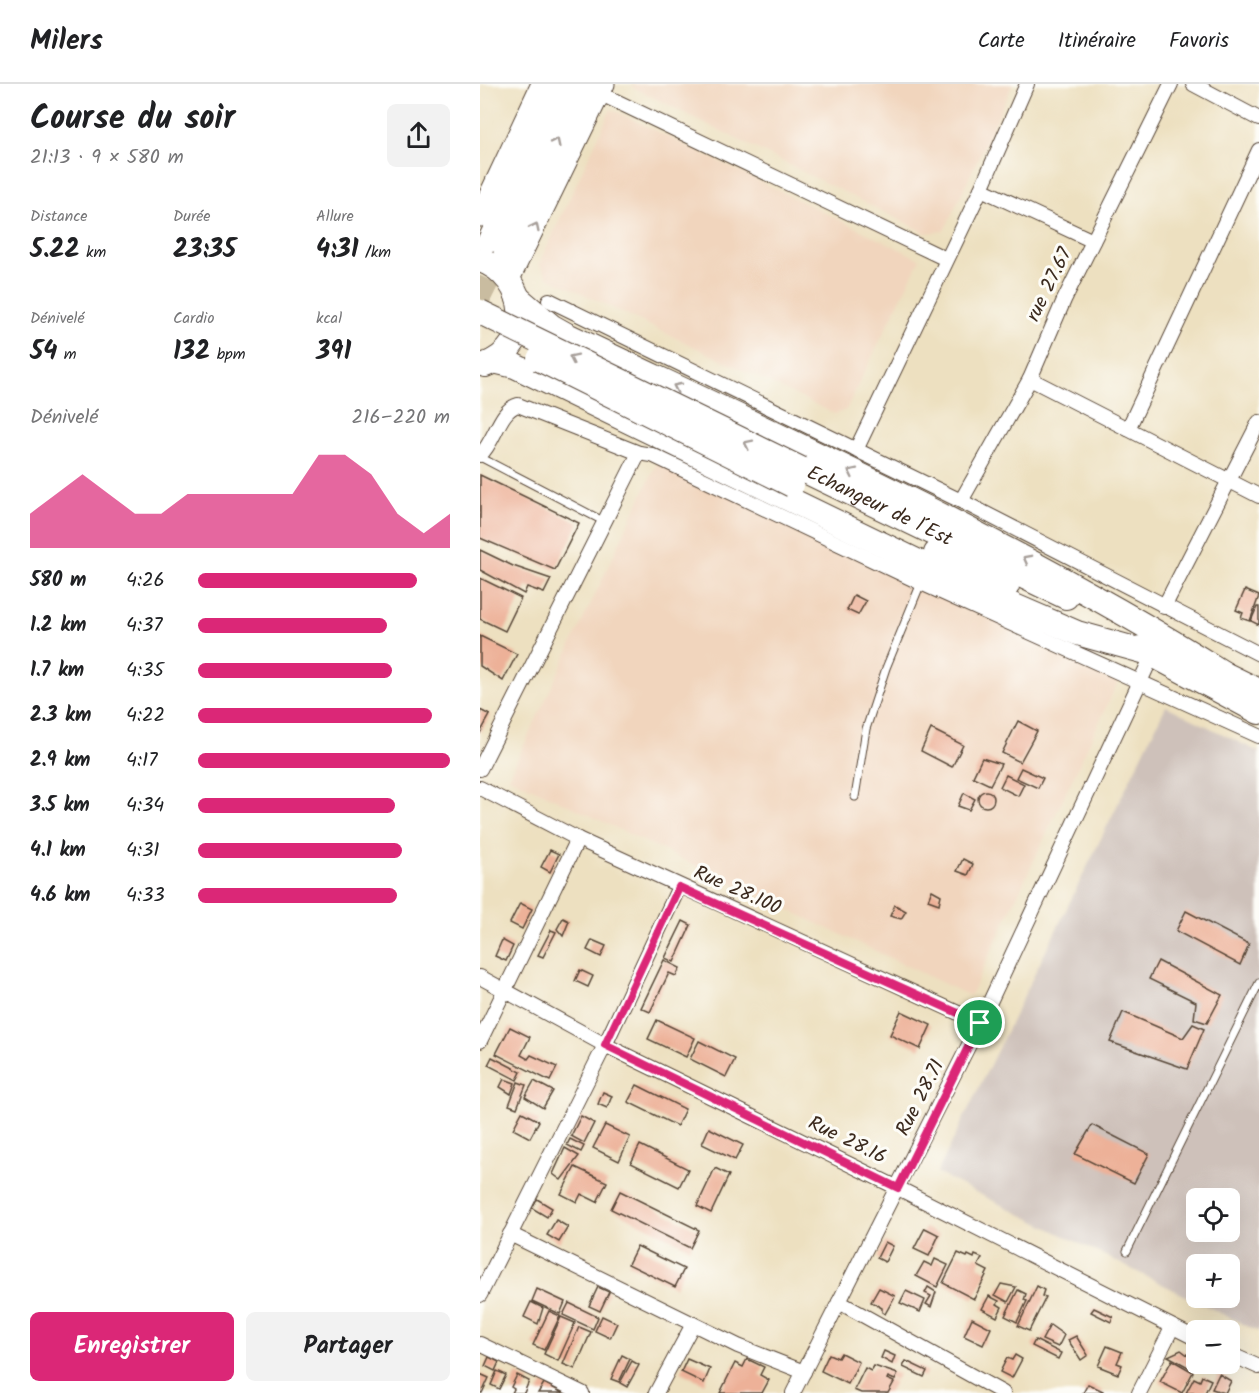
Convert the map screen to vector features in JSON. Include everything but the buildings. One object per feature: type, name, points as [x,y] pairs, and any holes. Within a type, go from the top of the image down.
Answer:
[{"type":"highway","points":[[490,251],[495,267],[550,326],[963,525],[1142,622],[1238,686],[1259,712]]},
{"type":"highway","points":[[485,365],[506,351],[517,332],[520,321],[514,289]]},
{"type":"highway","name":"Echangeur de l´Est","points":[[480,312],[796,477],[1153,654],[1238,686]]},
{"type":"highway","name":"Echangeur de l´Est","points":[[480,330],[1238,686]]},
{"type":"highway","points":[[485,365],[515,366],[968,586],[1077,633],[1153,654]]},
{"type":"main road","points":[[480,216],[542,84]]},
{"type":"main road","points":[[490,251],[563,84]]},
{"type":"main road","points":[[490,251],[596,87]]},
{"type":"main road","points":[[514,289],[596,87]]},
{"type":"street","points":[[856,450],[981,189],[1027,84]]},
{"type":"street","name":"rue 27.67","points":[[961,501],[1030,379],[1093,241],[1171,84]]},
{"type":"street","points":[[1193,84],[1259,119]]},
{"type":"street","points":[[596,87],[946,260]]},
{"type":"street","points":[[1128,429],[1259,150]]},
{"type":"street","points":[[981,189],[1093,241]]},
{"type":"street","points":[[549,300],[961,501],[1259,654]]},
{"type":"street","points":[[1030,379],[1259,496]]},
{"type":"street","points":[[480,456],[491,444],[509,409],[518,405],[639,453],[652,455],[921,583],[1142,681],[1259,736]]},
{"type":"street","points":[[1164,607],[1259,422]]},
{"type":"street","points":[[480,769],[639,453]]},
{"type":"street","name":"Rue 28.71","points":[[793,1393],[980,1023],[1153,654]]},
{"type":"street","name":"Rue 28.100","points":[[480,788],[578,839],[679,887],[980,1023]]},
{"type":"street","points":[[480,1041],[578,839]]},
{"type":"street","points":[[480,1295],[605,1045],[679,887]]},
{"type":"street","name":"Rue 28.16","points":[[480,977],[505,988],[605,1045],[898,1188],[1186,1334]]},
{"type":"street","points":[[510,1234],[693,1324],[804,1372]]},
{"type":"street","points":[[839,1302],[1004,1393]]},
{"type":"street","points":[[656,1393],[693,1324]]},
{"type":"street","points":[[1139,1393],[1172,1328]]},
{"type":"street","points":[[480,1344],[582,1393]]},
{"type":"street","points":[[1240,1358],[1259,1367]]},
{"type":"lane","points":[[480,456],[605,522]]},
{"type":"lane","points":[[855,797],[866,729],[886,668],[921,583]]},
{"type":"lane","points":[[1127,1251],[1259,982]]},
{"type":"shaded area","points":[[634,84],[1013,84],[944,231],[926,233],[632,87]]},
{"type":"shaded area","points":[[611,109],[920,259],[846,410],[835,414],[548,277],[539,264]]},
{"type":"shaded area","points":[[658,461],[1119,680],[970,996],[509,777]]},
{"type":"shaded area","points":[[1166,706],[1259,752],[1259,1332],[1240,1323],[1240,1320],[1235,1320],[1210,1308],[1240,1308],[1240,1254],[1186,1254],[1186,1296],[937,1173]]},
{"type":"tunnel","points":[[480,299],[502,254]]},
{"type":"route","points":[[679,887],[980,1023],[898,1188],[605,1045],[679,887]]}]
